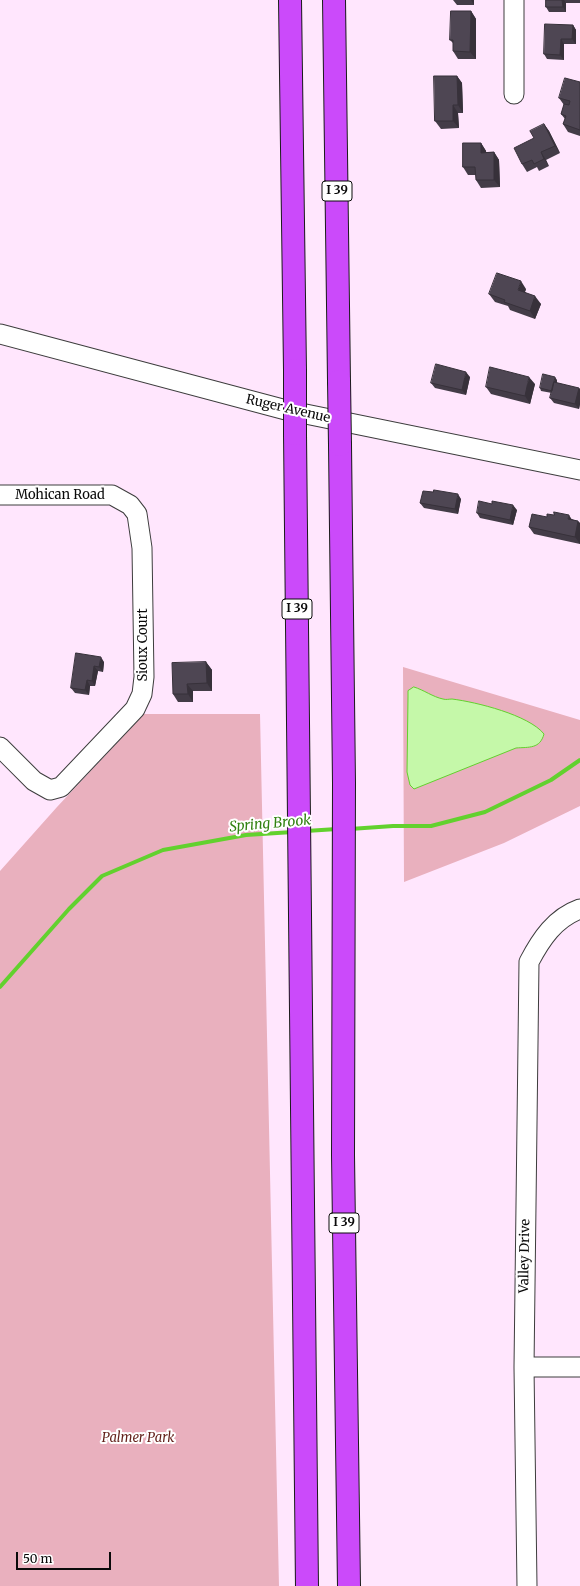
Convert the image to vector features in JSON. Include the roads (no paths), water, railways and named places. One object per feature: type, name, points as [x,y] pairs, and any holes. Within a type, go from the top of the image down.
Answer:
[{"type":"highway","name":"I 39","points":[[290,0],[307,1586]]},
{"type":"highway","name":"I 39","points":[[334,0],[344,783],[343,1155],[349,1586]]},
{"type":"street","points":[[514,0],[514,94]]},
{"type":"street","name":"Ruger Avenue","points":[[0,334],[286,410],[580,470]]},
{"type":"street","name":"Mohican Road","points":[[0,495],[112,495],[130,506],[137,514]]},
{"type":"street","name":"Sioux Court","points":[[0,747],[34,781],[50,790],[61,787],[135,709],[142,694],[144,677],[142,548],[137,514]]},
{"type":"street","name":"Valley Drive","points":[[526,1586],[524,1367],[529,962],[539,941],[547,932],[555,924],[580,909]]},
{"type":"street","points":[[524,1367],[580,1367]]},
{"type":"waterway","name":"Spring Brook","points":[[350,829],[393,826],[431,826],[485,812],[551,780],[580,760]]},
{"type":"waterway","name":"Spring Brook","points":[[306,831],[337,829]]},
{"type":"waterway","name":"Spring Brook","points":[[0,987],[69,909],[102,876],[163,850],[246,835],[293,832]]},
{"type":"park label","name":"Palmer Park","points":[[138,1438]]}]
